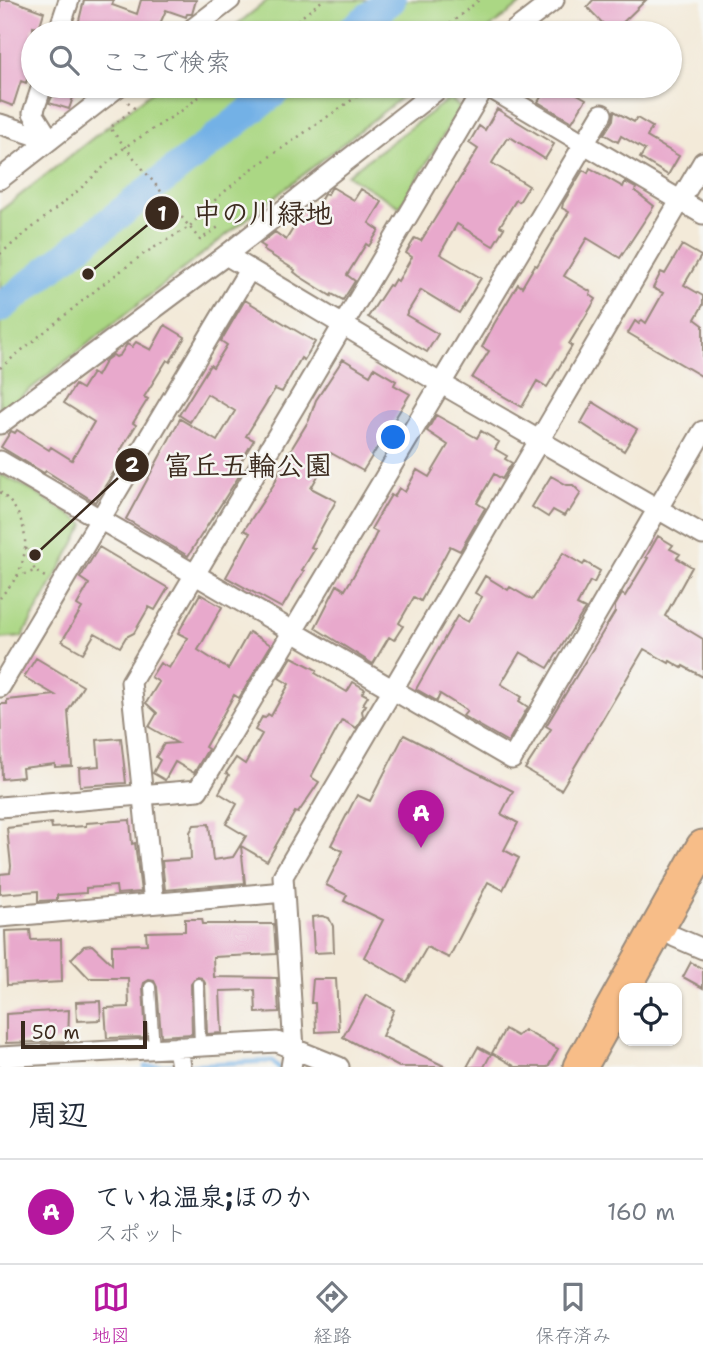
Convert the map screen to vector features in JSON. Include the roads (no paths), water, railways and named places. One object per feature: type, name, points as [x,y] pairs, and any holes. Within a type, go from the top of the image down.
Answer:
[{"type":"highway","points":[[627,983],[703,847]]},
{"type":"highway","points":[[651,983],[689,943],[703,888]]},
{"type":"highway","points":[[580,1067],[619,997]]},
{"type":"highway","points":[[604,1067],[619,1038]]},
{"type":"street","points":[[62,21],[69,0]]},
{"type":"street","points":[[203,21],[230,0]]},
{"type":"street","points":[[527,21],[554,0]]},
{"type":"street","points":[[38,98],[33,113],[50,140]]},
{"type":"street","points":[[0,179],[50,140],[114,98]]},
{"type":"street","points":[[0,424],[226,255],[427,98]]},
{"type":"street","points":[[154,903],[131,682],[479,98]]},
{"type":"street","points":[[506,98],[703,214]]},
{"type":"street","points":[[0,807],[198,790],[602,114]]},
{"type":"street","points":[[0,124],[50,140]]},
{"type":"street","points":[[293,1058],[283,876],[703,162]]},
{"type":"street","points":[[226,255],[539,442],[703,535]]},
{"type":"street","points":[[0,687],[249,270]]},
{"type":"street","points":[[0,461],[512,759],[703,431]]},
{"type":"street","points":[[0,917],[285,892]]},
{"type":"street","points":[[0,1057],[154,1049],[180,1057],[200,1046],[277,1042],[293,1058],[339,1067]]},
{"type":"lane","points":[[198,984],[200,1046]]},
{"type":"lane","points":[[150,988],[154,1049]]},
{"type":"waterway","points":[[364,21],[391,0]]},
{"type":"waterway","points":[[0,308],[267,98]]},
{"type":"waterway","points":[[186,1065],[272,1061],[278,1067]]},
{"type":"waterway","points":[[145,1067],[176,1065]]},
{"type":"place","name":"中の川緑地","points":[[88,274]]},
{"type":"place","name":"富丘五輪公園","points":[[35,555]]},
{"type":"place","name":"ていね温泉;ほのか","points":[[421,848]]}]
